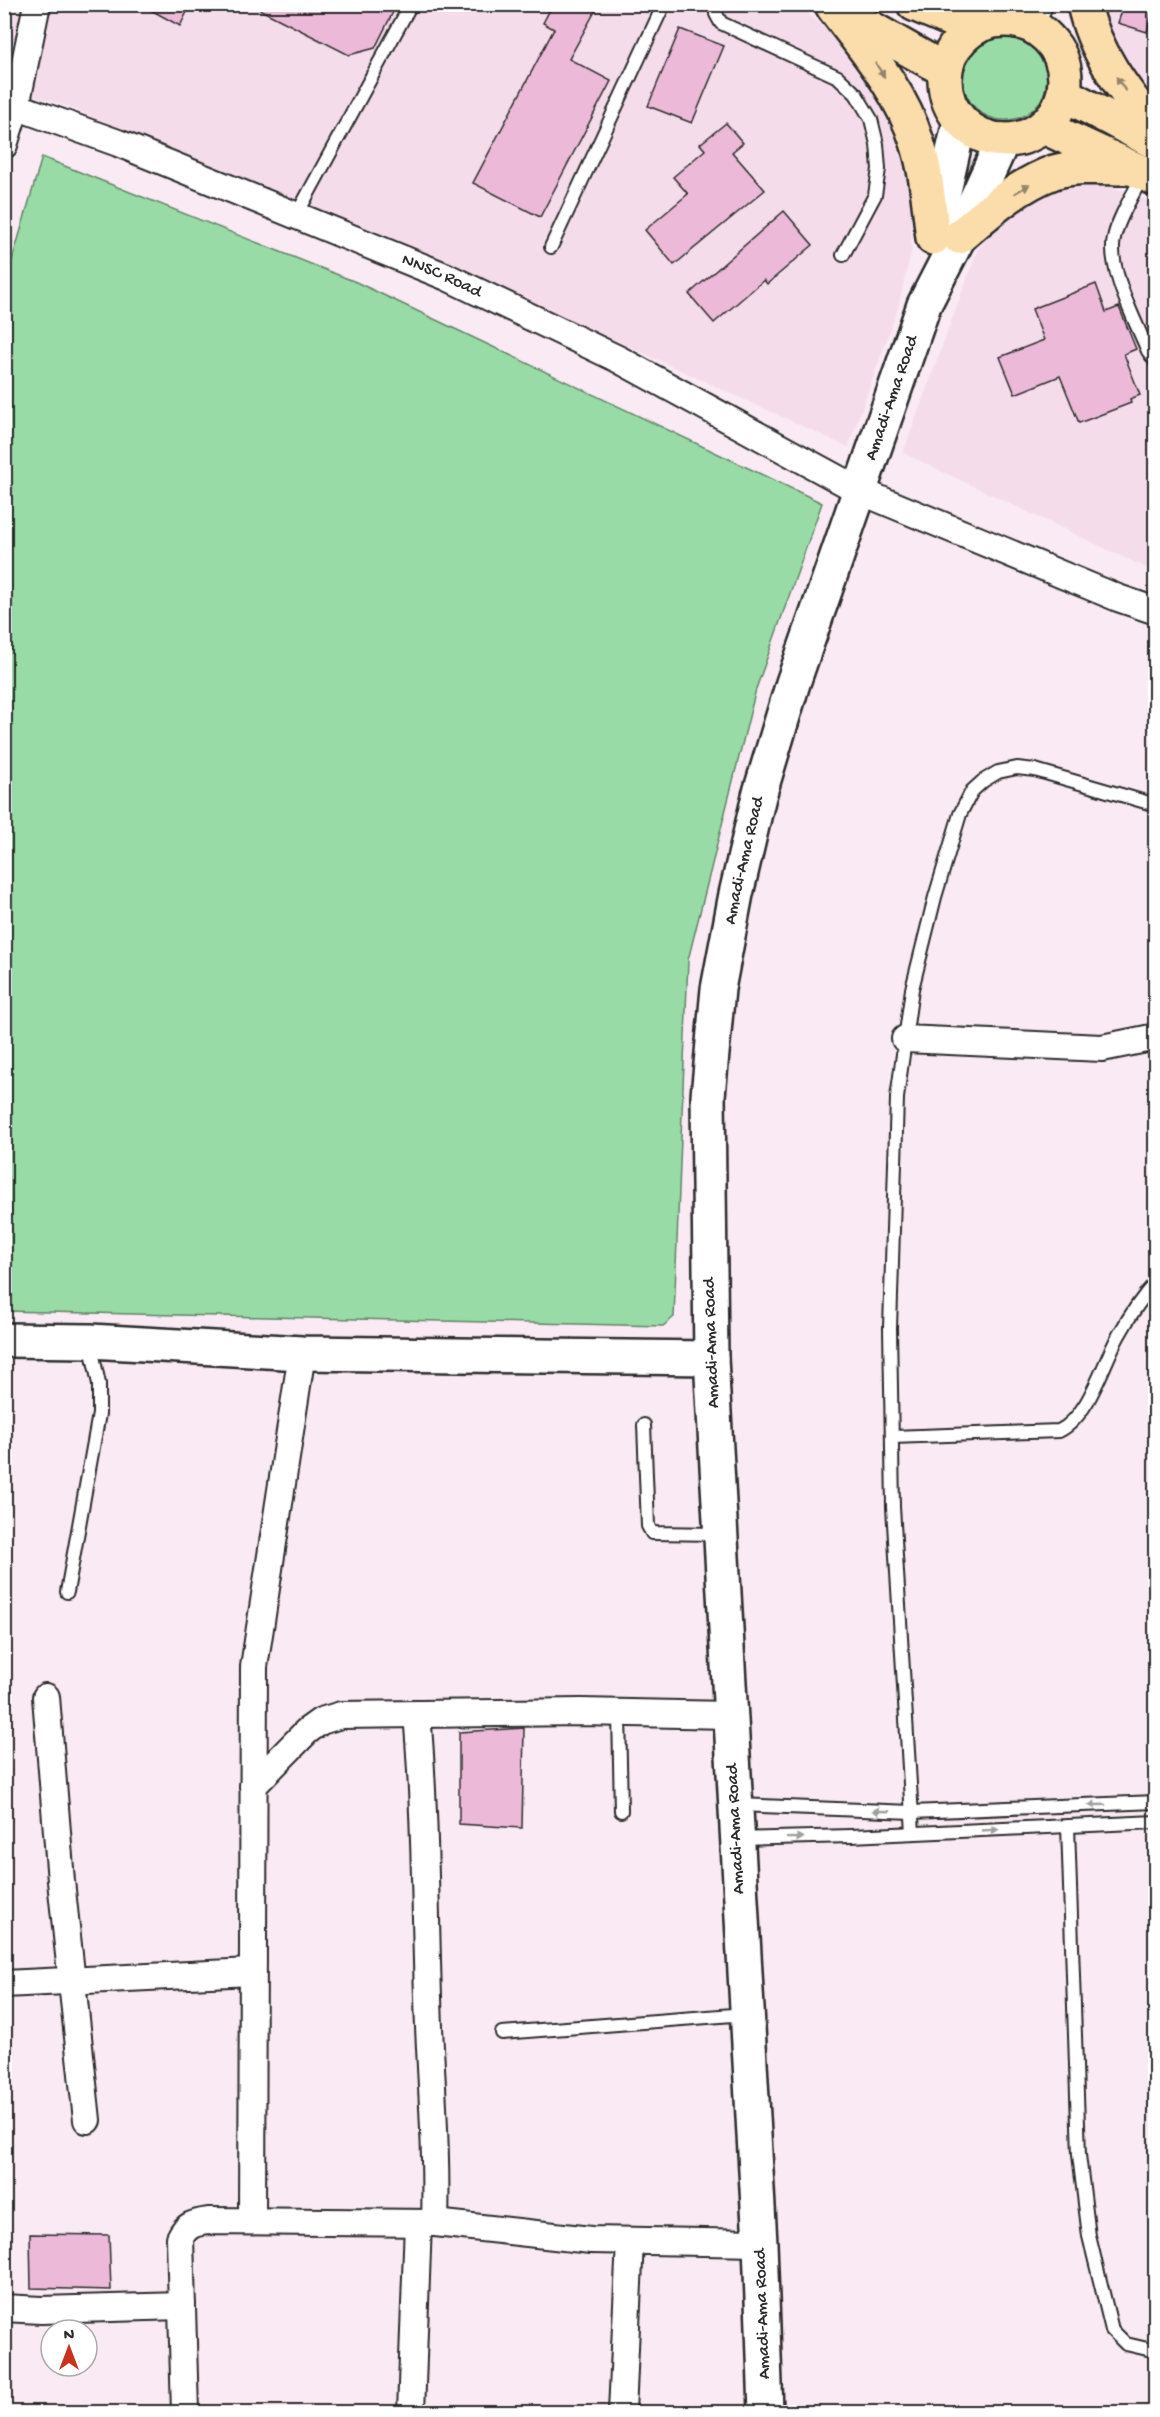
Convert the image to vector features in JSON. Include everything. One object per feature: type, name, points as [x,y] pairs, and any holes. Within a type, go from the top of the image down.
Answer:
[{"type":"main road","points":[[914,4],[973,29]]},
{"type":"main road","points":[[1084,4],[1102,54],[1155,131]]},
{"type":"main road","points":[[831,5],[945,70]]},
{"type":"main road","points":[[831,5],[874,60],[902,105],[917,142],[924,174],[946,237],[991,210],[1020,189],[1056,172],[1093,167],[1142,173]]},
{"type":"main road","points":[[1023,14],[1048,38],[1060,54],[1065,74],[1064,94],[1053,118],[1031,135],[1017,140],[1003,140],[980,135],[960,121],[954,112],[946,92],[945,70],[955,47],[973,29],[1023,14]]},
{"type":"main road","points":[[1064,94],[1155,142]]},
{"type":"main road","points":[[1044,127],[1142,173]]},
{"type":"street","points":[[4,145],[10,104],[37,4]]},
{"type":"street","name":"NNSC Road","points":[[10,104],[128,147],[447,276],[607,354],[860,491],[1118,598],[1155,611]]},
{"type":"street","name":"Amadi-Ama Road","points":[[766,2412],[760,2243],[711,1358],[708,1096],[718,988],[736,894],[759,796],[793,683],[946,237],[960,121]]},
{"type":"street","name":"Amadi-Ama Road","points":[[946,237],[1003,140]]},
{"type":"street","points":[[905,1039],[1102,1048],[1155,1037]]},
{"type":"street","points":[[4,1340],[90,1341],[302,1353],[711,1358]]},
{"type":"street","points":[[252,2221],[251,1972],[254,1667],[302,1353]]},
{"type":"street","points":[[46,1697],[61,1881],[87,2120]]},
{"type":"street","points":[[253,1786],[307,1731],[321,1720],[341,1715],[619,1713],[730,1715]]},
{"type":"street","points":[[411,2412],[426,2223],[436,2175],[429,2027],[423,1787],[417,1714]]},
{"type":"street","points":[[4,1984],[251,1972]]},
{"type":"street","points":[[185,2412],[180,2238],[184,2229],[194,2223],[252,2221],[426,2223],[591,2240],[760,2243]]},
{"type":"street","points":[[622,2412],[630,2241]]},
{"type":"street","points":[[4,2308],[41,2310],[182,2307]]},
{"type":"lane","points":[[296,216],[411,4]]},
{"type":"lane","points":[[551,247],[664,4]]},
{"type":"lane","points":[[717,4],[716,14],[722,23],[838,77],[856,93],[871,119],[877,144],[879,169],[875,195],[843,255]]},
{"type":"lane","points":[[1142,173],[1114,236],[1112,251],[1114,268],[1148,351],[1155,362]]},
{"type":"lane","points":[[913,1833],[894,1519],[890,1328],[897,1110],[912,989],[935,897],[960,814],[977,786],[998,772],[1017,768],[1035,770],[1155,805]]},
{"type":"lane","points":[[892,1437],[1059,1431],[1070,1426],[1080,1414],[1119,1334],[1155,1282]]},
{"type":"lane","points":[[67,1592],[99,1414],[99,1384],[90,1341]]},
{"type":"lane","points":[[644,1425],[648,1527],[651,1533],[720,1534]]},
{"type":"lane","points":[[619,1713],[621,1811]]},
{"type":"lane","points":[[735,1805],[912,1812],[1155,1802]]},
{"type":"lane","points":[[737,1839],[1155,1822]]},
{"type":"lane","points":[[1068,1826],[1079,2155],[1089,2236],[1112,2330],[1126,2344],[1155,2351]]},
{"type":"lane","points":[[502,2033],[746,2014]]},
{"type":"shaded area","points":[[5,5],[796,5],[840,38],[893,115],[907,160],[912,195],[911,253],[898,308],[848,447],[619,342],[72,108],[5,86]]},
{"type":"shaded area","points":[[1095,5],[1155,5],[1155,110],[1141,94]]},
{"type":"shaded area","points":[[1100,185],[1122,190],[1155,204],[1155,572],[903,453],[978,249],[1001,222],[1050,192],[1079,186]]},
{"type":"green space","points":[[1005,36],[1021,39],[1035,48],[1044,62],[1047,78],[1044,94],[1035,108],[1021,117],[1005,120],[989,117],[975,108],[966,94],[963,78],[966,62],[975,48],[989,39]]},
{"type":"green space","points":[[42,157],[356,282],[822,503],[756,689],[688,960],[674,1317],[663,1326],[5,1311],[4,288]]},
{"type":"building","points":[[140,4],[191,4],[180,26]]},
{"type":"building","points":[[249,4],[397,4],[375,48],[349,55]]},
{"type":"building","points":[[553,4],[599,4],[569,59],[611,81],[540,217],[473,183],[554,29],[543,23]]},
{"type":"building","points":[[1124,4],[1154,4],[1147,32],[1118,23]]},
{"type":"building","points":[[680,29],[724,46],[692,123],[648,106]]},
{"type":"building","points":[[726,123],[743,143],[732,152],[765,190],[674,265],[645,230],[688,194],[673,177],[705,150],[700,144]]},
{"type":"building","points":[[784,211],[813,245],[767,284],[764,280],[714,323],[689,294]]},
{"type":"building","points":[[1096,284],[1106,312],[1119,307],[1136,349],[1124,354],[1140,395],[1130,399],[1131,403],[1079,423],[1060,376],[1015,394],[1000,357],[1044,340],[1032,309]]},
{"type":"building","points":[[524,1728],[522,1828],[459,1824],[459,1732]]},
{"type":"building","points":[[30,2234],[109,2235],[111,2290],[31,2288]]}]
